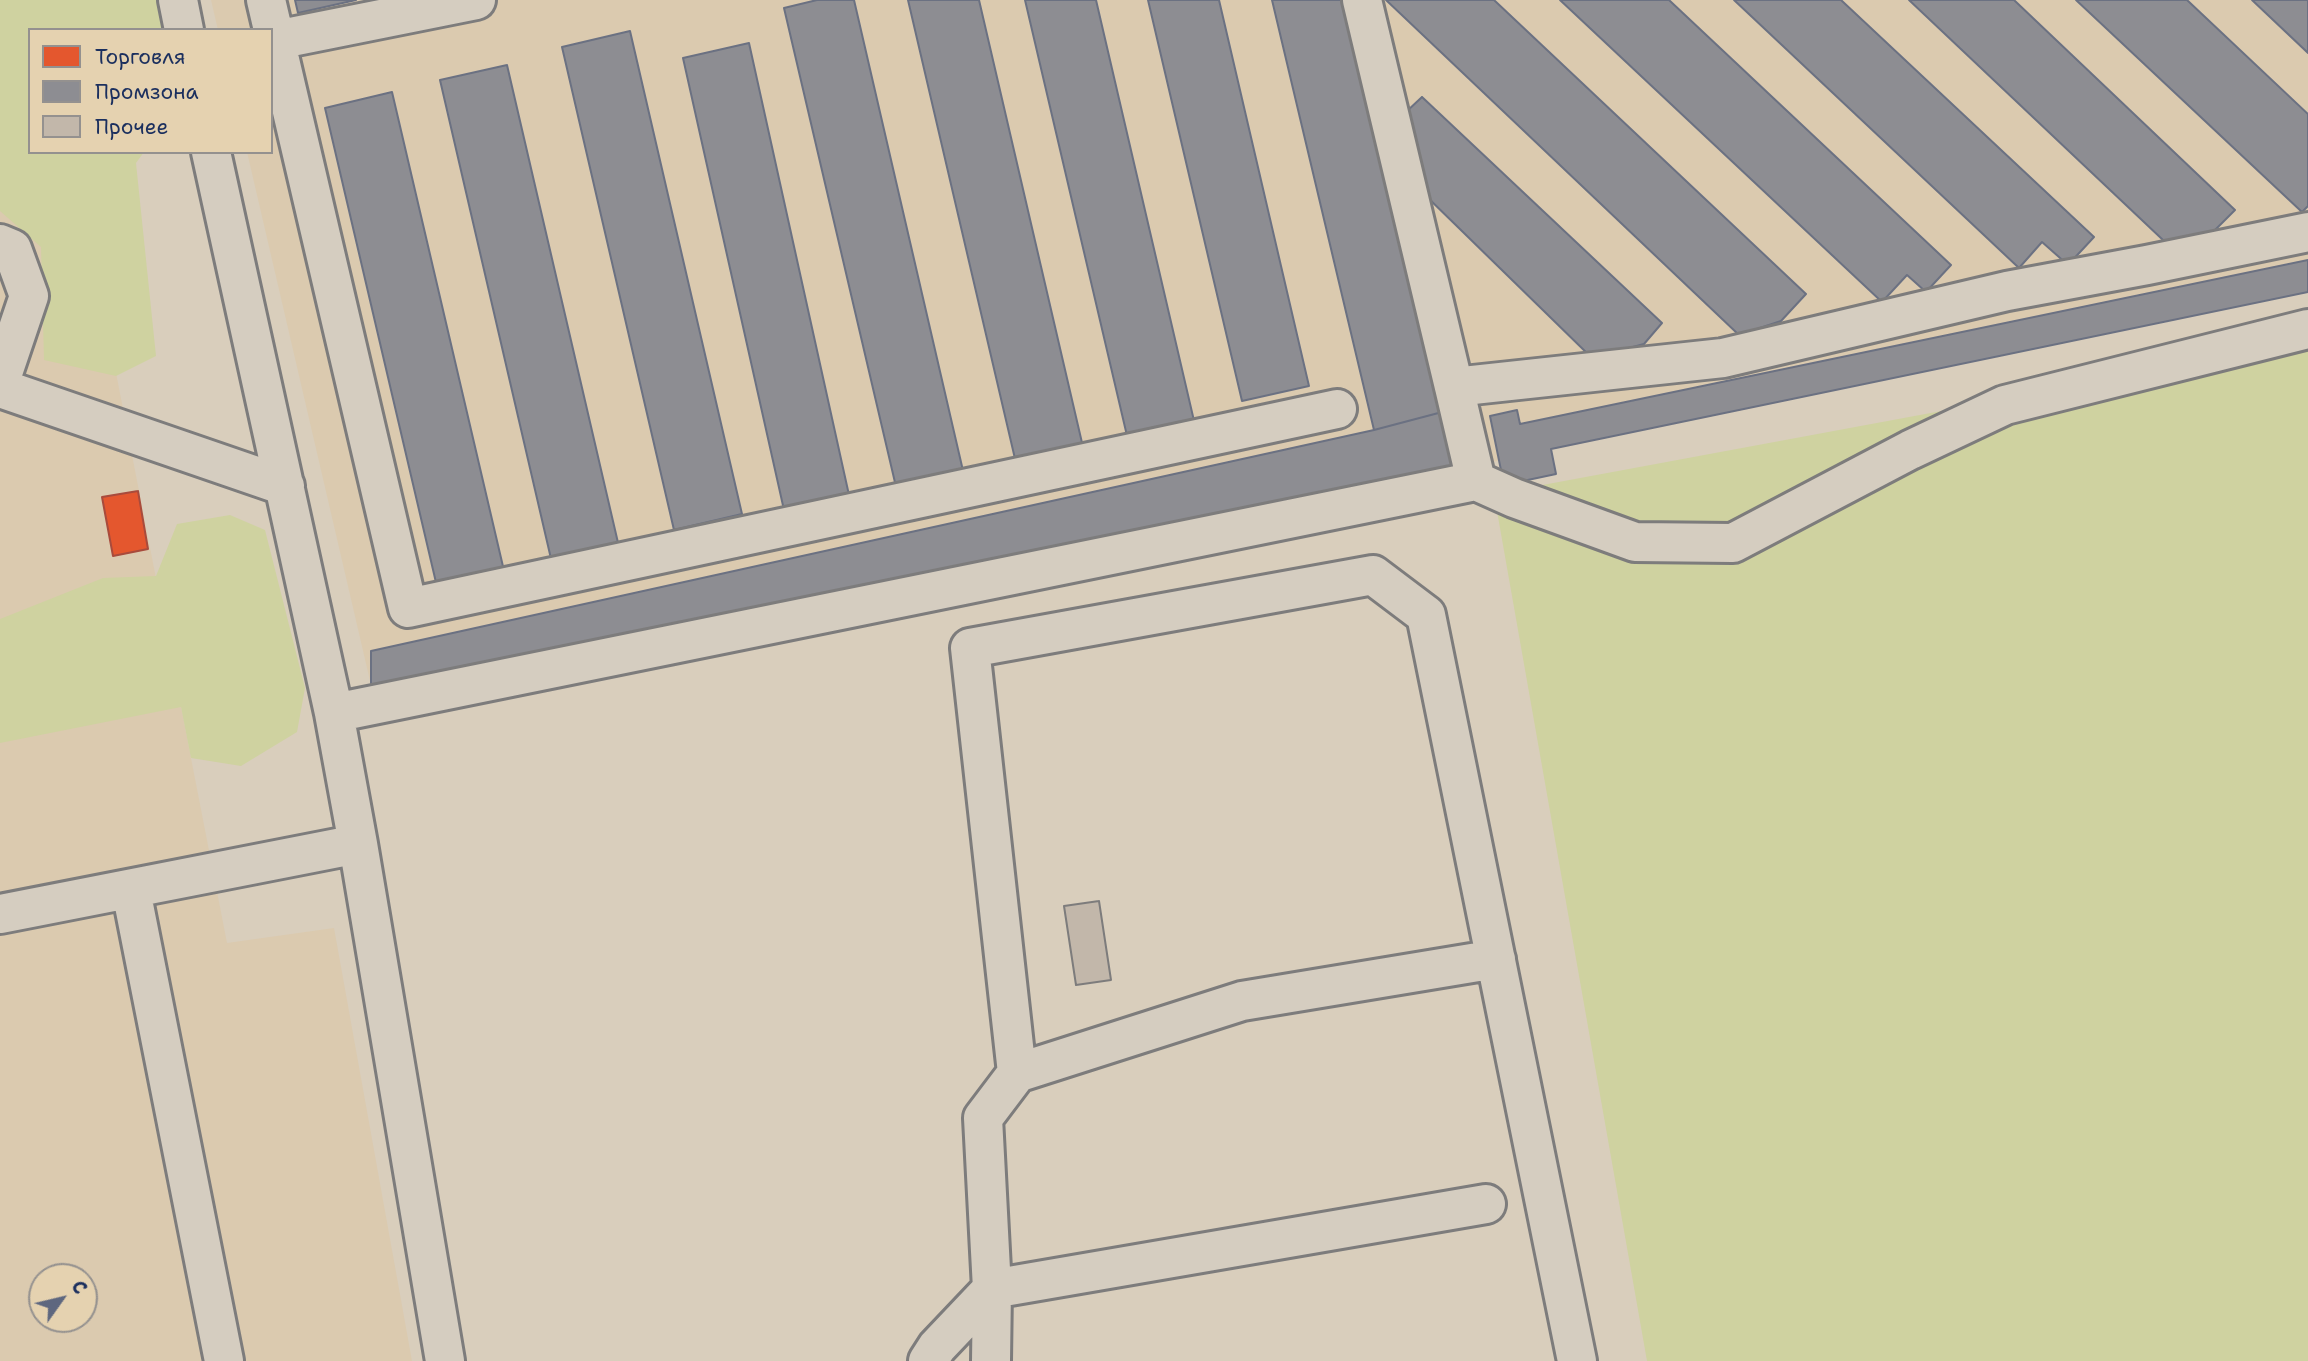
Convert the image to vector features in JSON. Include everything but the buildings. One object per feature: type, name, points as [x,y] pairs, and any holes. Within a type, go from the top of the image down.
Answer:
[{"type":"lane","points":[[178,0],[184,28]]},
{"type":"lane","points":[[266,0],[271,28]]},
{"type":"lane","points":[[476,0],[273,41],[408,608],[1336,409]]},
{"type":"lane","points":[[1362,0],[1476,481]]},
{"type":"lane","points":[[211,154],[334,713],[445,1361]]},
{"type":"lane","points":[[1454,387],[1723,358],[2007,290],[2308,232]]},
{"type":"lane","points":[[0,244],[12,249],[29,296],[0,382]]},
{"type":"lane","points":[[334,713],[1476,481],[1514,498],[1635,542],[1733,543],[1910,450],[2005,405],[2308,329]]},
{"type":"lane","points":[[0,388],[285,486]]},
{"type":"lane","points":[[1017,1073],[970,648],[1373,575],[1426,615],[1577,1361]]},
{"type":"lane","points":[[0,914],[358,844]]},
{"type":"lane","points":[[131,890],[224,1361]]},
{"type":"lane","points":[[990,1361],[992,1289],[983,1118],[1017,1073],[1242,1000],[1496,960]]},
{"type":"lane","points":[[928,1361],[937,1347],[992,1289],[1486,1204]]},
{"type":"shaded area","points":[[0,0],[43,0],[31,28],[28,28],[28,154],[73,154],[227,943],[334,928],[412,1361],[0,1361]]},
{"type":"shaded area","points":[[211,0],[2308,0],[2308,292],[1459,469],[371,685],[247,154],[273,154],[273,28],[218,28]]},
{"type":"green space","points":[[0,0],[159,0],[166,28],[28,28],[28,154],[143,154],[136,163],[156,356],[116,376],[44,360],[41,247],[0,211]]},
{"type":"green space","points":[[2308,343],[2308,1361],[1647,1361],[1494,494]]},
{"type":"green space","points":[[230,515],[265,530],[305,688],[297,732],[241,766],[191,758],[181,707],[0,743],[0,619],[103,578],[156,576],[177,524]]}]
